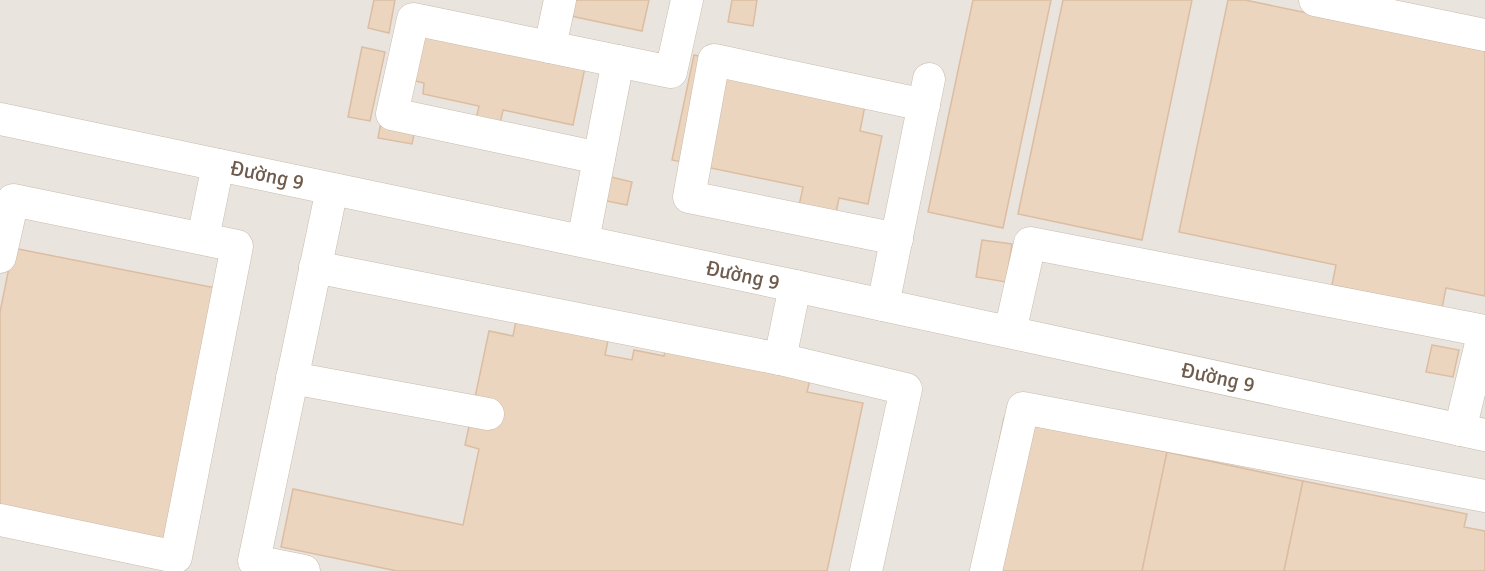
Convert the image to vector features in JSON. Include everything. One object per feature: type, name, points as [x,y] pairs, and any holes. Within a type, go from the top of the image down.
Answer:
[{"type":"street","points":[[550,47],[560,0]]},
{"type":"street","points":[[599,158],[392,114],[413,19],[671,72],[687,0]]},
{"type":"street","points":[[1315,0],[1485,35]]},
{"type":"street","points":[[1402,0],[1485,18]]},
{"type":"street","points":[[883,305],[897,239],[926,92],[714,60],[689,197],[897,239]]},
{"type":"street","points":[[583,241],[618,61]]},
{"type":"street","name":"Đường 9","points":[[0,119],[795,286],[1473,432]]},
{"type":"street","points":[[203,238],[218,165]]},
{"type":"street","points":[[304,571],[254,561],[332,189]]},
{"type":"street","points":[[0,257],[13,200],[237,246],[176,557],[0,520]]},
{"type":"street","points":[[1010,332],[1030,243],[1485,331],[1473,432]]},
{"type":"street","points":[[315,267],[780,359],[906,389],[866,571]]},
{"type":"street","points":[[780,359],[795,286]]},
{"type":"street","points":[[292,378],[488,414]]},
{"type":"street","points":[[986,571],[1023,408],[1485,496]]},
{"type":"shaded area","points":[[0,0],[1485,0],[1485,571],[0,571]]},
{"type":"building","points":[[374,0],[395,0],[389,33],[368,28]]},
{"type":"building","points":[[544,0],[649,0],[642,31],[542,10]]},
{"type":"building","points":[[732,0],[757,0],[753,26],[728,22]]},
{"type":"building","points":[[973,0],[1051,0],[1003,228],[928,212]]},
{"type":"building","points":[[1063,0],[1192,0],[1142,240],[1018,214]]},
{"type":"building","points":[[1228,0],[1245,0],[1485,50],[1485,296],[1446,288],[1442,308],[1332,285],[1336,265],[1179,232]]},
{"type":"building","points":[[423,19],[588,53],[573,125],[503,110],[498,133],[474,128],[479,106],[423,94],[424,83],[411,80]]},
{"type":"building","points":[[362,47],[385,52],[370,121],[348,117]]},
{"type":"building","points":[[694,55],[868,90],[860,131],[882,136],[868,204],[839,198],[836,213],[799,206],[803,187],[672,160]]},
{"type":"building","points":[[382,117],[416,125],[412,144],[378,138]]},
{"type":"building","points":[[607,176],[632,182],[627,205],[602,200]]},
{"type":"building","points":[[982,240],[1012,244],[1006,282],[976,277]]},
{"type":"building","points":[[13,248],[221,289],[167,550],[0,516],[0,312]]},
{"type":"building","points":[[518,311],[610,331],[605,355],[632,360],[634,350],[664,356],[667,342],[812,372],[807,392],[863,403],[827,571],[397,571],[281,547],[293,489],[463,525],[479,449],[465,445],[489,331],[513,336]]},
{"type":"building","points":[[1432,345],[1459,350],[1453,377],[1426,372]]},
{"type":"building","points":[[1004,418],[1167,452],[1142,571],[973,571]]},
{"type":"building","points":[[1167,452],[1303,481],[1284,571],[1142,571]]},
{"type":"building","points":[[1303,481],[1467,514],[1464,527],[1485,531],[1485,571],[1284,571]]}]
